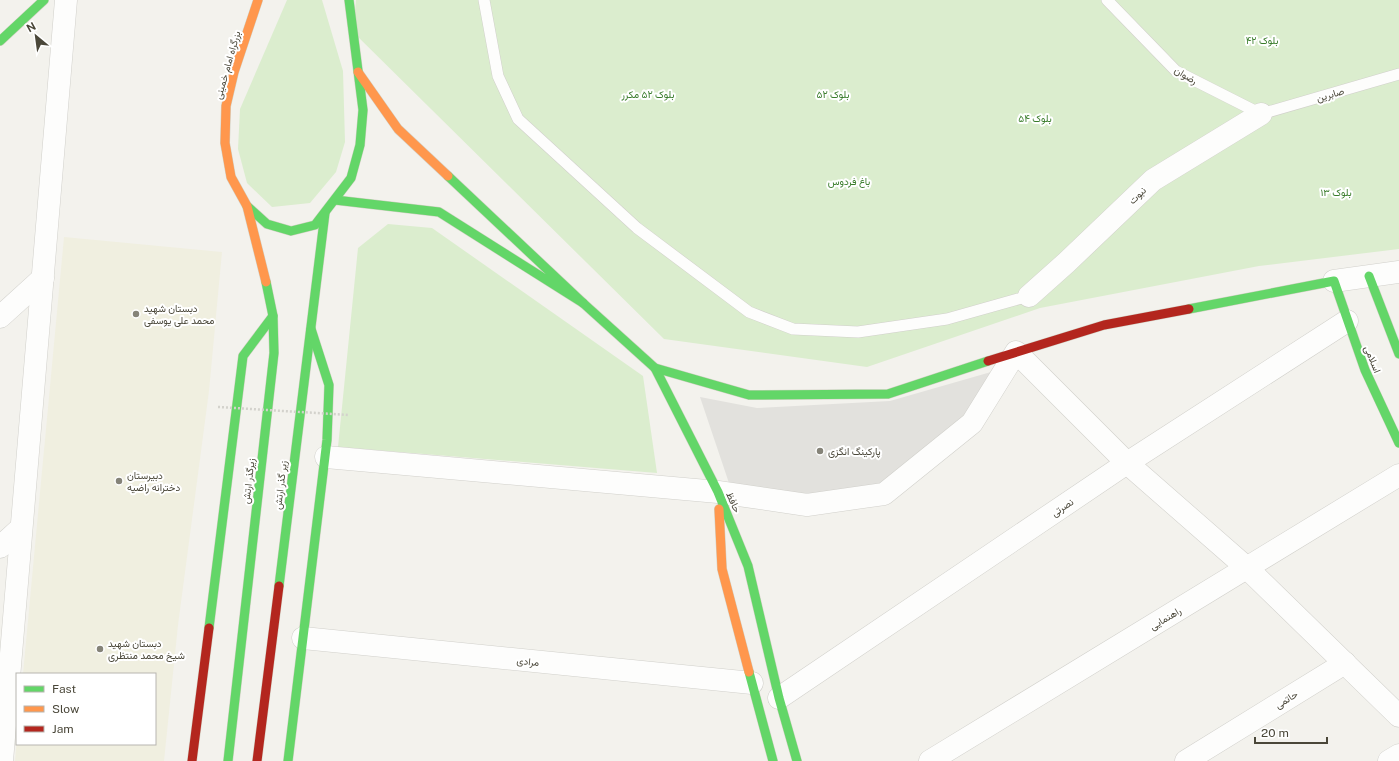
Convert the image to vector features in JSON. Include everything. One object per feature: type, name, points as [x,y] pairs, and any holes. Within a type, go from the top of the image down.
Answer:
[{"type":"main road","points":[[0,42],[44,0]]},
{"type":"main road","name":"بزرگراه امام خمینی","points":[[247,206],[231,178],[225,143],[226,106],[234,72],[258,0]]},
{"type":"main road","points":[[247,206],[267,224],[291,231],[315,225],[351,178],[360,145],[363,110],[350,0]]},
{"type":"main road","points":[[358,72],[398,129],[654,368],[718,492]]},
{"type":"main road","points":[[335,200],[439,212],[583,303]]},
{"type":"main road","name":"زیرگذر ارتش","points":[[228,761],[274,353],[273,316],[264,272],[247,206]]},
{"type":"main road","name":"زیر گذر ارتش","points":[[257,761],[325,212]]},
{"type":"main road","points":[[1369,276],[1399,354]]},
{"type":"main road","points":[[654,368],[748,395],[888,394],[1104,325],[1334,281]]},
{"type":"main road","name":"اسلامی","points":[[1334,281],[1365,370],[1399,443]]},
{"type":"main road","points":[[192,761],[243,356],[273,316]]},
{"type":"main road","points":[[288,761],[326,457],[329,385],[311,329]]},
{"type":"main road","name":"حافظ","points":[[718,492],[722,569],[773,761]]},
{"type":"main road","name":"حافظ","points":[[718,492],[748,566],[779,698],[797,761]]},
{"type":"street","points":[[2,761],[66,0]]},
{"type":"street","name":"نبوت","points":[[1029,296],[1153,180],[1262,114]]},
{"type":"street","points":[[1334,281],[1399,272]]},
{"type":"street","points":[[0,317],[43,278]]},
{"type":"street","name":"نصرتی","points":[[779,698],[1127,463],[1347,321]]},
{"type":"street","points":[[326,457],[718,492],[807,505],[884,494],[972,423],[1016,352],[1127,463],[1247,568],[1399,716]]},
{"type":"street","name":"راهنمایی","points":[[930,761],[1399,475]]},
{"type":"street","points":[[0,547],[21,528]]},
{"type":"street","name":"مرادی","points":[[303,638],[752,683]]},
{"type":"street","name":"حاتمی","points":[[1186,761],[1345,663]]},
{"type":"street","points":[[1389,761],[1399,755]]},
{"type":"lane","points":[[484,0],[498,76],[518,120],[637,228],[749,312],[793,329],[858,332],[947,319],[1029,296]]},
{"type":"lane","name":"رضوان","points":[[1106,0],[1176,71],[1262,114]]},
{"type":"lane","name":"صابرین","points":[[1262,114],[1399,74]]},
{"type":"path","points":[[218,407],[349,415]]},
{"type":"shaded area","points":[[64,237],[222,252],[209,391],[178,625],[164,761],[15,761],[16,745],[156,745],[156,673],[23,673]]},
{"type":"shaded area","name":"پارکینگ انگزی","points":[[991,372],[964,418],[880,485],[805,499],[731,489],[700,397],[757,408],[890,401]]},
{"type":"green space","points":[[287,0],[322,0],[343,71],[345,142],[336,172],[310,203],[272,207],[247,183],[238,149],[240,109]]},
{"type":"green space","name":"باغ فردوس","points":[[356,0],[1399,0],[1399,249],[1259,266],[1040,308],[867,367],[664,339],[353,32]]},
{"type":"green space","points":[[388,224],[432,228],[643,376],[657,473],[338,447],[358,248]]},
{"type":"traffic: fast","points":[[0,41],[44,0]]},
{"type":"traffic: fast","points":[[247,206],[267,224],[291,231],[315,225],[351,178],[360,145],[363,110],[349,0]]},
{"type":"traffic: fast","points":[[335,200],[439,212],[583,303],[448,176]]},
{"type":"traffic: fast","points":[[279,586],[325,213]]},
{"type":"traffic: fast","points":[[1369,276],[1399,354]]},
{"type":"traffic: fast","points":[[1189,309],[1334,281],[1365,370],[1399,443]]},
{"type":"traffic: fast","points":[[228,761],[274,353],[273,316],[266,282]]},
{"type":"traffic: fast","points":[[583,303],[655,368],[749,395],[888,394],[988,361]]},
{"type":"traffic: fast","points":[[209,628],[243,356],[273,316]]},
{"type":"traffic: fast","points":[[288,761],[327,440],[329,385],[311,329]]},
{"type":"traffic: fast","points":[[655,368],[718,492],[748,566],[779,698],[797,761]]},
{"type":"traffic: fast","points":[[749,672],[773,761]]},
{"type":"traffic: slow","points":[[258,0],[234,72],[226,106],[225,143],[231,177],[247,206],[266,282]]},
{"type":"traffic: slow","points":[[358,72],[398,129],[448,176]]},
{"type":"traffic: slow","points":[[719,509],[722,569],[749,672]]},
{"type":"traffic: jam","points":[[988,361],[1104,325],[1189,309]]},
{"type":"traffic: jam","points":[[257,761],[279,586]]},
{"type":"traffic: jam","points":[[192,761],[209,628]]},
{"type":"place","name":"دبستان شهید محمد علی یوسفی","points":[[136,314]]},
{"type":"place","name":"پارکینگ انگزی","points":[[820,451]]},
{"type":"place","name":"دبیرستان دخترانه راضیه","points":[[119,481]]},
{"type":"place","name":"دبستان شهید شیخ محمد منتظری","points":[[100,649]]},
{"type":"park label","name":"بلوک ۴۲","points":[[1262,40]]},
{"type":"park label","name":"بلوک ۵۲ مکرر","points":[[648,94]]},
{"type":"park label","name":"بلوک ۵۲","points":[[833,94]]},
{"type":"park label","name":"بلوک ۵۴","points":[[1035,118]]},
{"type":"park label","name":"بلوک ۱۳","points":[[1336,192]]}]
